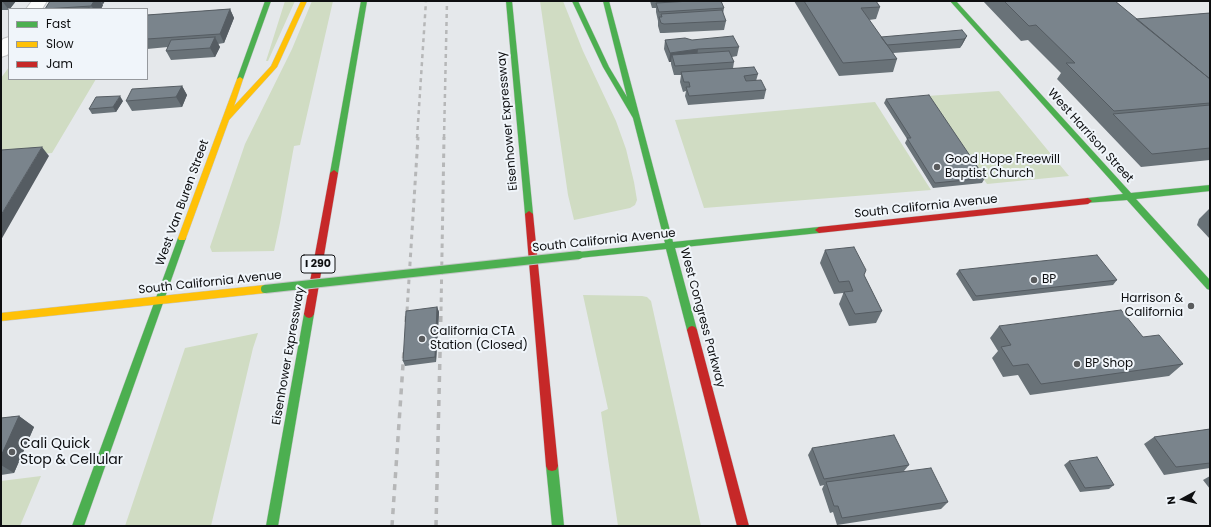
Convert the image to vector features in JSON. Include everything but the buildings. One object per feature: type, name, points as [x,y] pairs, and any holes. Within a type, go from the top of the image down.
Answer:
[{"type":"main road","name":"West Van Buren Street","points":[[78,526],[227,118],[268,1]]},
{"type":"main road","points":[[227,118],[274,67],[304,1]]},
{"type":"main road","name":"Eisenhower Expressway","points":[[272,526],[364,1]]},
{"type":"main road","name":"Eisenhower Expressway","points":[[509,1],[558,526]]},
{"type":"main road","points":[[575,1],[606,66],[636,117]]},
{"type":"main road","name":"West Congress Parkway","points":[[606,1],[743,526]]},
{"type":"main road","name":"West Harrison Street","points":[[953,1],[1210,286]]},
{"type":"main road","name":"South California Avenue","points":[[1,317],[1210,188]]},
{"type":"street","points":[[1,52],[8,43]]},
{"type":"green space","points":[[285,1],[295,1],[268,61],[266,61]]},
{"type":"green space","points":[[312,1],[333,1],[300,145],[294,146],[274,251],[212,252],[210,247],[245,144],[292,49]]},
{"type":"green space","points":[[540,1],[563,1],[583,51],[616,121],[626,149],[637,200],[635,205],[630,208],[574,220],[568,195]]},
{"type":"green space","points":[[8,68],[8,80],[95,80],[52,153],[1,158],[1,78]]},
{"type":"green space","points":[[999,91],[1069,176],[987,184],[927,96]]},
{"type":"green space","points":[[875,102],[931,190],[704,208],[675,120]]},
{"type":"green space","points":[[583,295],[642,296],[647,297],[651,301],[701,526],[618,526],[601,412],[608,409]]},
{"type":"green space","points":[[258,333],[253,348],[211,526],[125,526],[185,348]]},
{"type":"green space","points":[[41,476],[20,526],[1,526],[1,481]]},
{"type":"railway","points":[[417,138],[426,1]]},
{"type":"railway","points":[[444,138],[447,1]]},
{"type":"railway","points":[[407,311],[418,137]]},
{"type":"railway","points":[[441,311],[444,137]]},
{"type":"railway","points":[[406,322],[407,310]]},
{"type":"railway","points":[[436,526],[441,310]]},
{"type":"railway","points":[[392,526],[404,350]]},
{"type":"traffic: fast","points":[[240,79],[268,1]]},
{"type":"traffic: fast","points":[[334,173],[364,1]]},
{"type":"traffic: fast","points":[[509,1],[529,214]]},
{"type":"traffic: fast","points":[[575,1],[606,67],[636,117]]},
{"type":"traffic: fast","points":[[606,1],[692,330]]},
{"type":"traffic: fast","points":[[953,1],[1210,286]]},
{"type":"traffic: fast","points":[[1088,201],[1210,188]]},
{"type":"traffic: fast","points":[[579,255],[819,230]]},
{"type":"traffic: fast","points":[[78,526],[182,238]]},
{"type":"traffic: fast","points":[[265,289],[579,255]]},
{"type":"traffic: fast","points":[[272,526],[309,314]]},
{"type":"traffic: fast","points":[[552,466],[558,526]]},
{"type":"traffic: slow","points":[[227,118],[274,67],[304,1]]},
{"type":"traffic: slow","points":[[182,238],[240,79]]},
{"type":"traffic: slow","points":[[1,317],[265,289]]},
{"type":"traffic: jam","points":[[309,314],[334,173]]},
{"type":"traffic: jam","points":[[819,230],[1088,201]]},
{"type":"traffic: jam","points":[[529,214],[552,466]]},
{"type":"traffic: jam","points":[[692,330],[743,526]]},
{"type":"place","name":"Good Hope Freewill Baptist Church","points":[[937,167]]},
{"type":"place","name":"BP","points":[[1034,280]]},
{"type":"place","name":"Harrison & California","points":[[1191,306]]},
{"type":"place","name":"California CTA Station (Closed)","points":[[422,339]]},
{"type":"place","name":"BP Shop","points":[[1077,364]]},
{"type":"place","name":"Cali Quick Stop & Cellular","points":[[12,452]]}]
